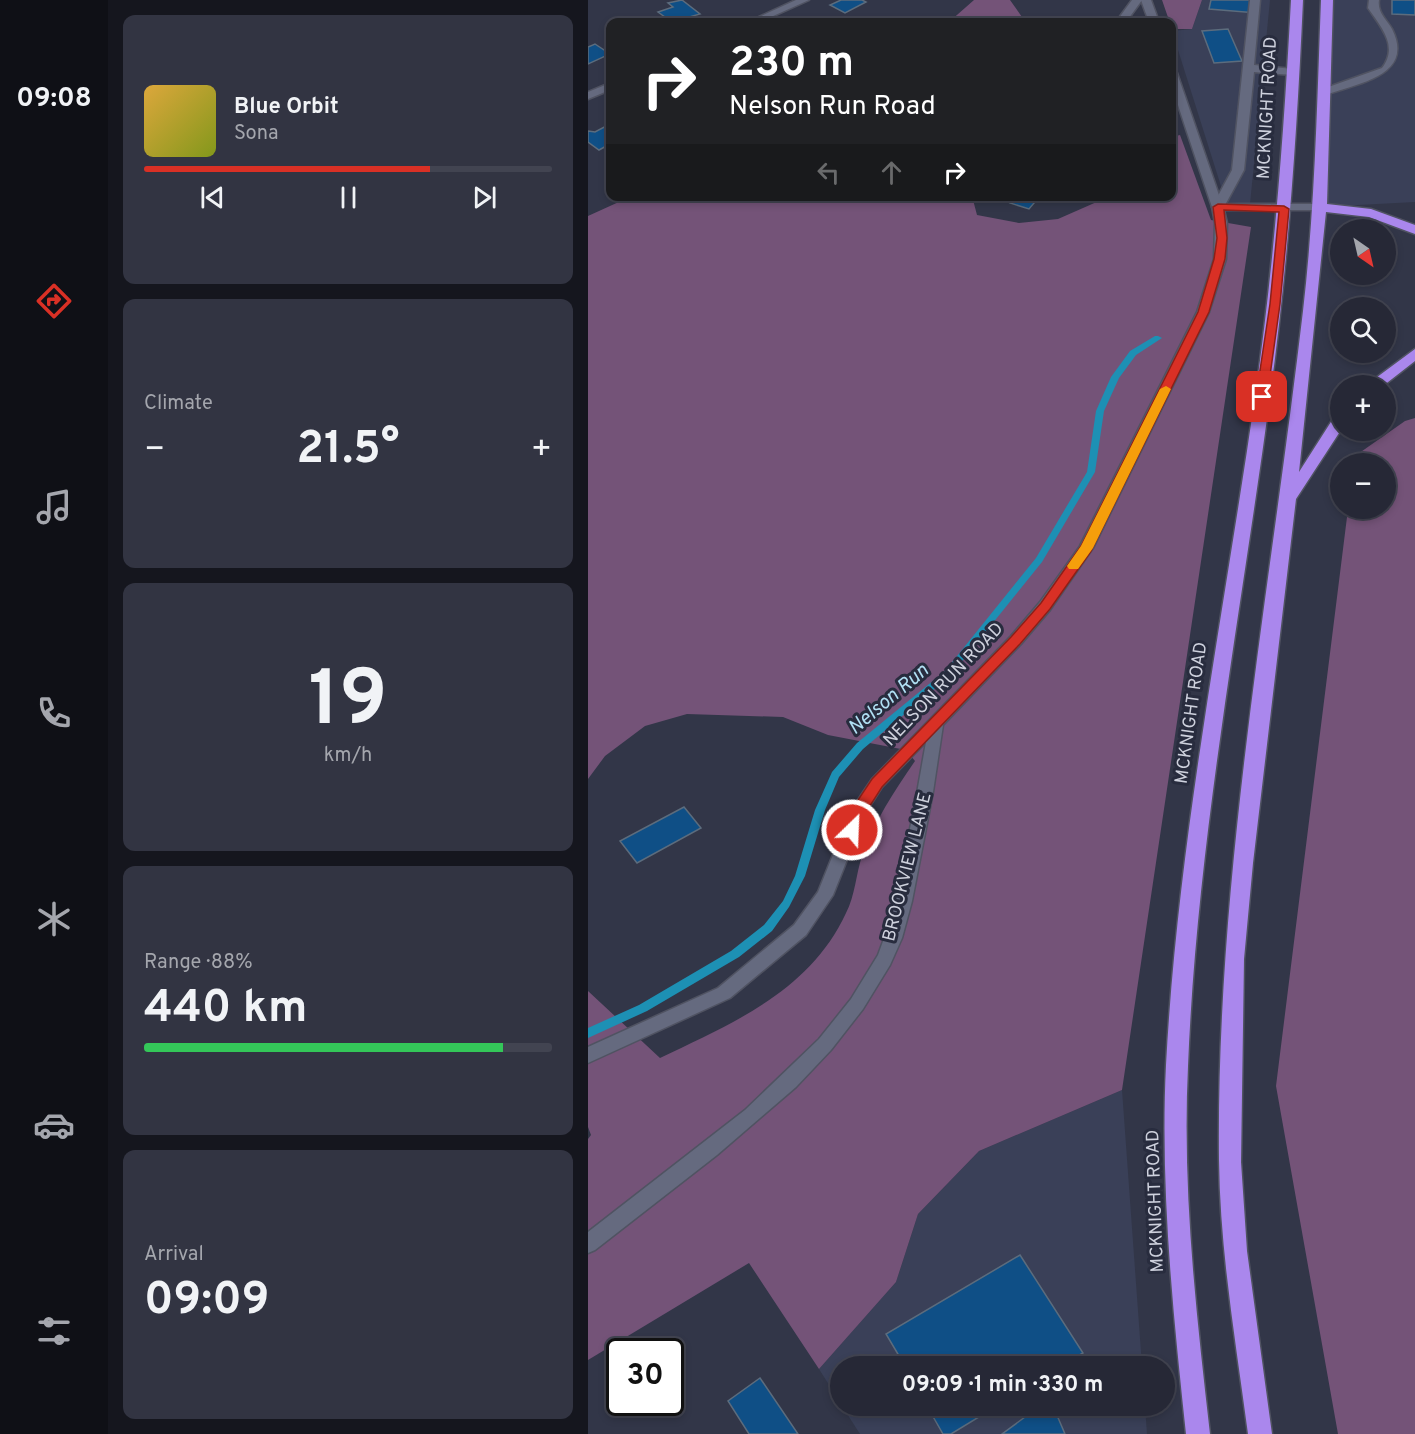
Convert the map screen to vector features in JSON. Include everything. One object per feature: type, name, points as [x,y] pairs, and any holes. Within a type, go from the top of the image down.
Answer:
[{"type":"highway","name":"MCKNIGHT ROAD","points":[[1198,1434],[1179,1251],[1175,1159],[1183,952],[1194,856],[1275,304],[1284,209],[1297,0]]},
{"type":"highway","points":[[1260,1434],[1236,1251],[1230,1162],[1230,1060],[1234,958],[1243,863],[1311,308],[1320,207],[1327,0]]},
{"type":"highway","points":[[1320,207],[1371,213],[1415,230]]},
{"type":"highway","points":[[1387,375],[1415,354]]},
{"type":"highway","points":[[1287,502],[1330,435]]},
{"type":"street","points":[[762,18],[804,0]]},
{"type":"street","points":[[1124,18],[1137,0]]},
{"type":"street","points":[[1146,0],[1153,18]]},
{"type":"street","points":[[1255,0],[1238,170],[1218,207],[1284,209],[1320,207]]},
{"type":"street","points":[[1324,92],[1386,70],[1392,63],[1395,54],[1392,32],[1372,9],[1374,0]]},
{"type":"street","points":[[1249,68],[1293,72]]},
{"type":"street","name":"NELSON RUN ROAD","points":[[588,1055],[724,993],[800,930],[825,895],[859,810],[877,783],[1016,640],[1045,606],[1086,548],[1203,312],[1220,259],[1222,238],[1218,207],[1176,85]]},
{"type":"street","points":[[588,96],[606,88]]},
{"type":"street","name":"BROOKVIEW LANE","points":[[588,1244],[758,1112],[839,1028],[885,959],[899,915],[931,770],[936,721]]},
{"type":"shaded area","points":[[974,0],[1010,0],[1022,17],[1022,18],[954,18]]},
{"type":"shaded area","points":[[1162,0],[1202,0],[1192,29],[1176,29],[1176,18],[1168,18]]},
{"type":"shaded area","points":[[1202,0],[1270,0],[1250,204],[1226,202],[1176,44],[1176,31],[1192,29]]},
{"type":"shaded area","points":[[1327,0],[1415,0],[1415,202],[1320,207]]},
{"type":"shaded area","points":[[1180,135],[1211,220],[1251,227],[1122,1090],[979,1151],[918,1214],[896,1282],[819,1369],[749,1263],[625,1338],[606,1338],[606,1349],[588,1360],[588,1139],[591,1135],[588,1127],[588,991],[660,1058],[715,1032],[767,1002],[812,964],[831,940],[849,906],[862,856],[873,830],[892,795],[915,761],[906,750],[828,735],[783,717],[687,714],[645,726],[605,756],[588,779],[588,216],[621,201],[973,201],[977,215],[1019,223],[1058,219],[1099,201],[1176,201],[1176,136]]},
{"type":"shaded area","points":[[1415,418],[1415,1434],[1338,1434],[1276,1086],[1347,519],[1396,519],[1396,453],[1359,453],[1376,441],[1396,441],[1396,427]]},
{"type":"shaded area","points":[[1122,1090],[1141,1356],[831,1356],[896,1282],[918,1214],[979,1151]]},
{"type":"shaded area","points":[[830,1357],[830,1386],[819,1369]]},
{"type":"shaded area","points":[[848,1416],[1146,1416],[1147,1434],[860,1434]]},
{"type":"building","points":[[682,0],[700,14],[686,18],[666,18],[658,12],[673,7],[668,3]]},
{"type":"building","points":[[841,0],[866,2],[845,13],[830,5]]},
{"type":"building","points":[[1211,0],[1259,0],[1257,13],[1209,9]]},
{"type":"building","points":[[1392,0],[1415,0],[1415,15],[1392,14]]},
{"type":"building","points":[[1228,29],[1242,61],[1214,63],[1202,31]]},
{"type":"building","points":[[595,44],[606,51],[606,56],[588,64],[588,47]]},
{"type":"building","points":[[606,126],[606,146],[599,150],[588,142],[588,131],[595,132]]},
{"type":"building","points":[[1012,201],[1036,201],[1029,209],[1010,203]]},
{"type":"building","points":[[684,807],[701,828],[637,863],[620,841]]},
{"type":"building","points":[[1020,1255],[1083,1353],[1078,1356],[899,1356],[886,1334]]},
{"type":"building","points":[[760,1378],[798,1434],[749,1434],[728,1401]]},
{"type":"building","points":[[933,1416],[981,1416],[951,1434],[943,1434]]},
{"type":"building","points":[[1026,1416],[1057,1416],[1065,1434],[1002,1434]]},
{"type":"waterway","name":"Nelson Run","points":[[588,1033],[643,1008],[735,954],[768,928],[786,904],[800,876],[820,810],[835,775],[860,746],[948,673],[1039,560],[1091,472],[1100,411],[1115,377],[1133,353],[1158,338]]},
{"type":"slow traffic","points":[[1074,566],[1116,491],[1166,389]]},
{"type":"route","points":[[852,830],[859,810],[877,783],[906,750],[969,690],[1016,640],[1045,606],[1086,548],[1203,312],[1220,259],[1222,238],[1218,207],[1284,209],[1275,304],[1262,397]]}]
